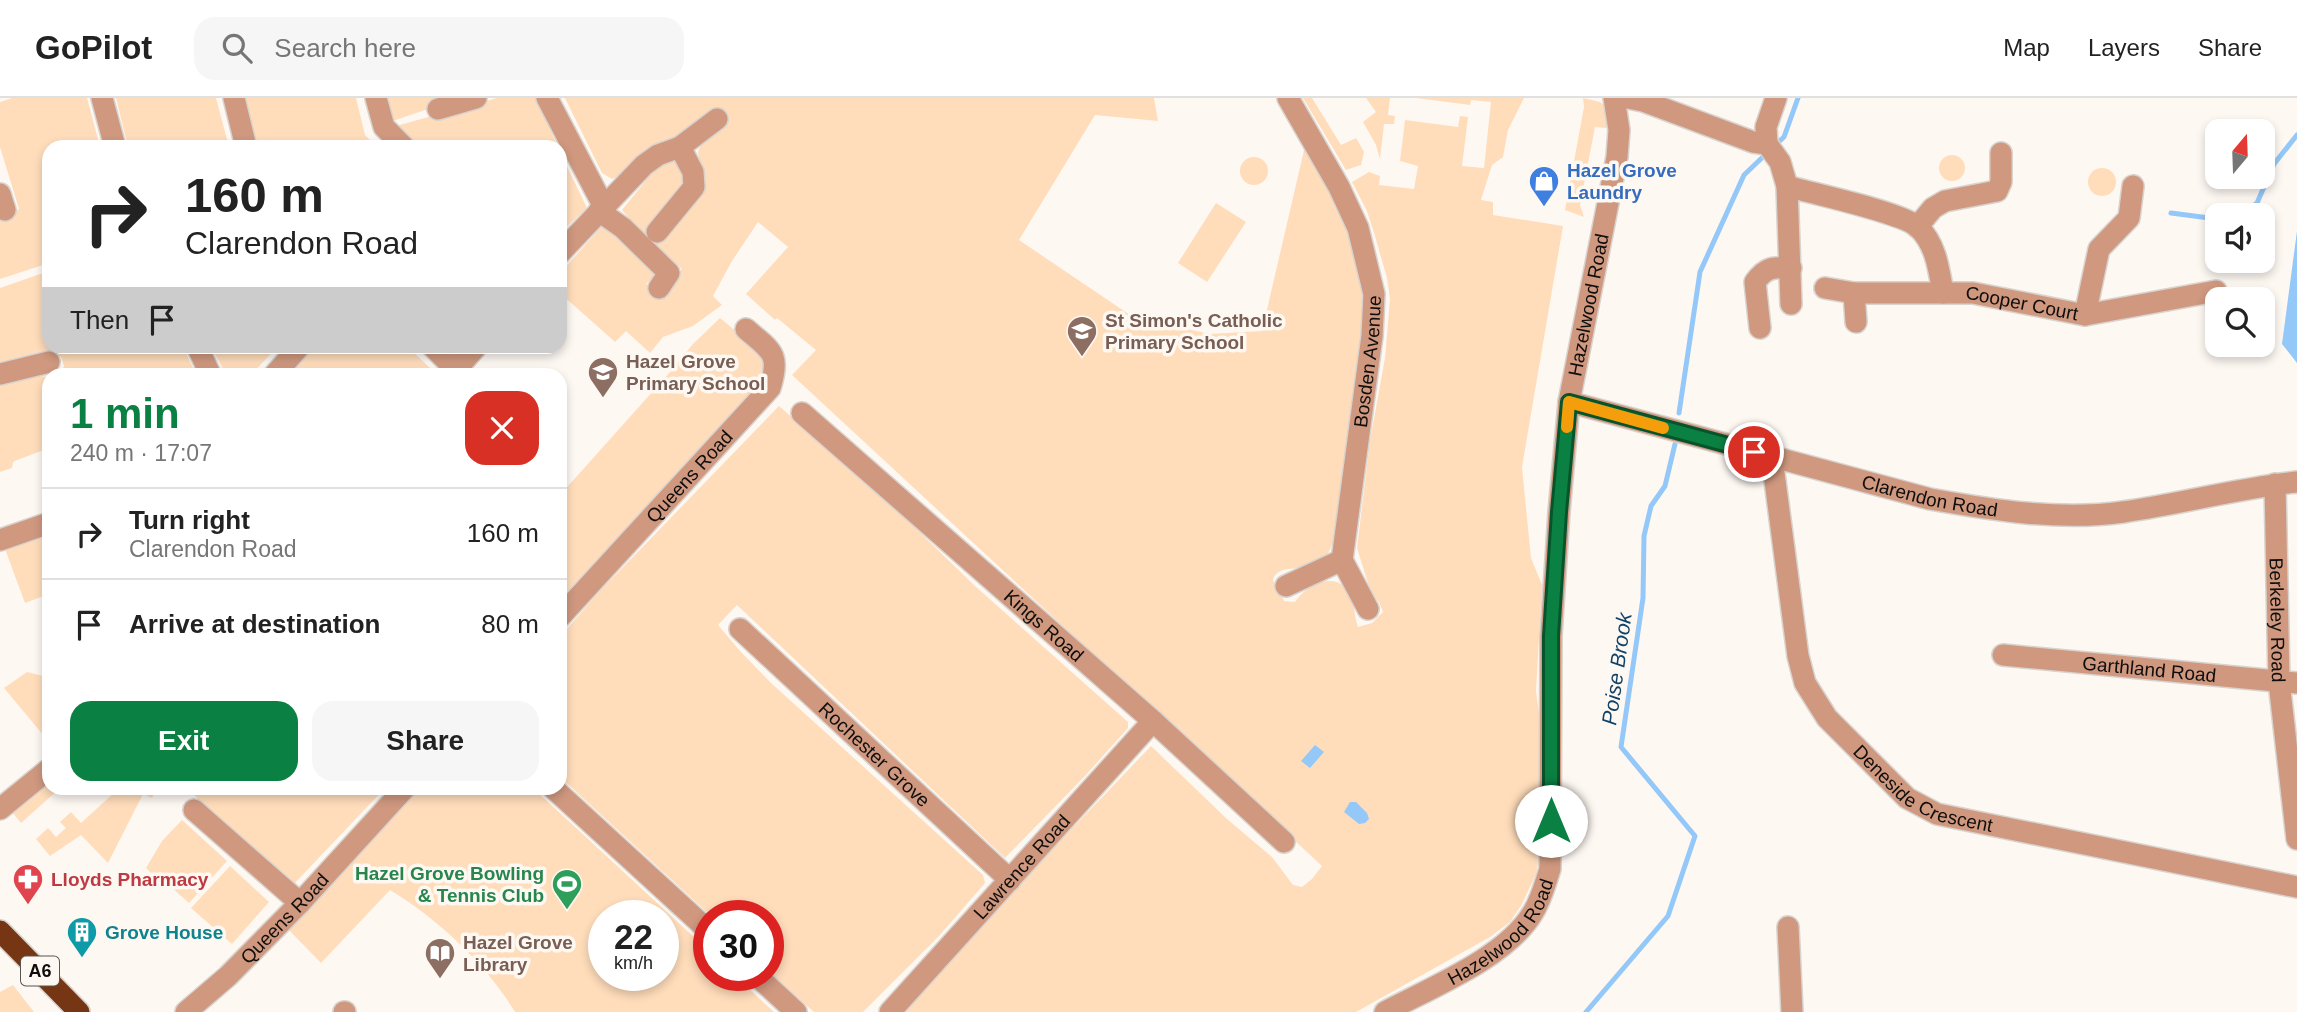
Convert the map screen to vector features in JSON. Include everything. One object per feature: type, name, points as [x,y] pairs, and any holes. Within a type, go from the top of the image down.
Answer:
[{"type":"highway","name":"A6","points":[[0,931],[79,1012]]},
{"type":"street","points":[[102,98],[114,140]]},
{"type":"street","points":[[234,98],[244,140]]},
{"type":"street","points":[[376,98],[384,127],[397,140]]},
{"type":"street","points":[[438,109],[476,98]]},
{"type":"street","points":[[547,98],[602,209],[669,273],[659,288]]},
{"type":"street","name":"Bosden Avenue","points":[[1288,98],[1344,196],[1359,228],[1374,294],[1372,336],[1342,560]]},
{"type":"street","points":[[1620,98],[1643,101],[1773,151]]},
{"type":"street","name":"Hazelwood Road","points":[[1387,1012],[1488,957],[1517,934],[1533,914],[1550,869],[1551,636],[1559,512],[1569,402],[1617,157],[1620,98]]},
{"type":"street","points":[[1776,98],[1766,127],[1787,186],[1791,304]]},
{"type":"street","points":[[567,246],[644,165],[658,155],[680,147],[717,120]]},
{"type":"street","points":[[657,232],[694,187],[694,172],[680,147]]},
{"type":"street","points":[[1787,186],[1889,215],[1917,227],[1933,208],[1945,201],[1997,191],[2001,182],[2001,153]]},
{"type":"street","name":"Cooper Court","points":[[1825,288],[1854,293],[1973,293],[2085,315],[2099,249],[2129,218],[2133,186]]},
{"type":"street","name":"Cooper Court","points":[[1917,227],[1930,243],[1939,267],[1943,293]]},
{"type":"street","points":[[1760,328],[1755,282],[1763,271],[1791,268]]},
{"type":"street","points":[[2085,315],[2215,282],[2215,287]]},
{"type":"street","points":[[1854,293],[1856,322]]},
{"type":"street","name":"Queens Road","points":[[567,609],[770,388],[776,369],[772,352],[746,329]]},
{"type":"street","points":[[280,368],[293,354]]},
{"type":"street","points":[[439,354],[451,368]]},
{"type":"street","points":[[458,368],[470,354]]},
{"type":"street","points":[[0,374],[49,362]]},
{"type":"street","name":"Clarendon Road","points":[[1569,402],[1930,499],[1985,509],[2036,513],[2120,513],[2297,482]]},
{"type":"street","name":"Kings Road","points":[[802,413],[1153,721],[1284,842]]},
{"type":"street","name":"Deneside Crescent","points":[[1772,458],[1798,656],[1805,683],[1827,718],[1907,798],[1937,814],[2297,887]]},
{"type":"street","name":"Berkeley Road","points":[[2275,484],[2297,839]]},
{"type":"street","points":[[0,540],[42,525]]},
{"type":"street","points":[[1286,586],[1342,560],[1368,609]]},
{"type":"street","name":"Rochester Grove","points":[[740,629],[1010,880]]},
{"type":"street","name":"Garthland Road","points":[[2003,655],[2288,682]]},
{"type":"street","name":"Lawrence Road","points":[[890,1012],[1153,721]]},
{"type":"street","points":[[0,809],[42,775]]},
{"type":"street","name":"Queens Road","points":[[186,1012],[228,976],[300,903],[399,795]]},
{"type":"street","points":[[561,795],[693,916]]},
{"type":"street","points":[[194,810],[300,903]]},
{"type":"street","points":[[1788,927],[1792,1012]]},
{"type":"street","points":[[773,991],[796,1012]]},
{"type":"shaded area","points":[[12,98],[87,98],[98,140],[42,140],[42,265],[0,279],[0,212],[6,215],[19,209],[0,147],[0,102]]},
{"type":"shaded area","points":[[116,98],[216,98],[227,140],[126,140]]},
{"type":"shaded area","points":[[246,98],[356,98],[365,135],[370,140],[255,140]]},
{"type":"shaded area","points":[[380,98],[460,98],[390,122]]},
{"type":"shaded area","points":[[497,98],[536,98],[555,140],[411,140],[396,126]]},
{"type":"shaded area","points":[[565,98],[1154,98],[1158,121],[1095,115],[1019,240],[1133,317],[1210,334],[1262,331],[1305,146],[1345,218],[1366,292],[1365,316],[1338,530],[1322,561],[1312,566],[1280,571],[1273,580],[1284,601],[1295,602],[1314,585],[1337,582],[1350,594],[1358,627],[1372,623],[1383,612],[1371,593],[1357,548],[1370,441],[1385,358],[1390,299],[1387,278],[1367,211],[1352,182],[1369,172],[1380,176],[1379,185],[1414,189],[1418,166],[1400,161],[1405,120],[1458,127],[1460,116],[1468,117],[1462,166],[1484,168],[1491,102],[1471,100],[1470,105],[1416,98],[1524,98],[1508,130],[1503,157],[1492,165],[1481,200],[1493,202],[1493,215],[1563,226],[1522,467],[1531,558],[1542,585],[1536,691],[1542,736],[1540,853],[1536,874],[1510,922],[1490,937],[1356,1012],[905,1012],[1043,859],[1151,746],[1227,819],[1272,857],[1293,885],[1302,887],[1322,866],[792,375],[816,350],[777,318],[775,320],[746,294],[788,247],[758,222],[713,296],[722,305],[693,326],[663,337],[650,353],[626,331],[615,342],[567,299],[567,265],[604,224],[660,270],[646,284],[661,293],[682,269],[654,243],[679,215],[701,170],[698,152],[702,142],[682,137],[668,139],[651,148],[612,179],[602,173]]},
{"type":"shaded area","points":[[1303,98],[1312,98],[1341,145],[1356,138],[1364,152],[1361,165],[1346,170]]},
{"type":"shaded area","points":[[1366,98],[1390,98],[1388,115],[1395,116],[1394,124],[1384,124],[1380,159],[1376,145],[1363,122],[1376,112]]},
{"type":"shaded area","points":[[1583,98],[1600,102],[1610,110],[1610,125],[1606,128],[1595,127],[1580,205],[1584,217],[1565,210],[1584,107]]},
{"type":"shaded area","points":[[1952,155],[1961,159],[1965,168],[1961,177],[1952,181],[1943,177],[1939,168],[1943,159]]},
{"type":"shaded area","points":[[1254,157],[1264,161],[1268,171],[1264,181],[1254,185],[1244,181],[1240,171],[1244,161]]},
{"type":"shaded area","points":[[674,160],[680,164],[689,186],[645,236],[622,210],[656,168]]},
{"type":"shaded area","points":[[567,167],[587,208],[567,227]]},
{"type":"shaded area","points":[[2102,168],[2112,172],[2116,182],[2112,192],[2102,196],[2092,192],[2088,182],[2092,172]]},
{"type":"shaded area","points":[[1216,203],[1246,222],[1207,282],[1178,263]]},
{"type":"shaded area","points":[[42,273],[42,351],[0,362],[0,288]]},
{"type":"shaded area","points":[[720,318],[765,355],[764,377],[754,392],[567,592],[567,487],[693,344]]},
{"type":"shaded area","points":[[55,354],[186,354],[193,368],[63,368],[61,357]]},
{"type":"shaded area","points":[[215,354],[271,354],[258,368],[223,368]]},
{"type":"shaded area","points":[[307,354],[415,354],[430,368],[295,368]]},
{"type":"shaded area","points":[[42,376],[42,451],[13,462],[12,468],[0,472],[0,385]]},
{"type":"shaded area","points":[[779,406],[872,486],[975,586],[1128,722],[1128,728],[1005,858],[737,605],[718,625],[740,651],[771,683],[983,875],[985,883],[939,936],[863,1012],[814,1012],[784,985],[784,900],[694,900],[567,783],[567,629],[598,593]]},
{"type":"shaded area","points":[[42,538],[42,597],[25,603],[5,549]]},
{"type":"shaded area","points":[[27,672],[42,676],[42,734],[4,688]]},
{"type":"shaded area","points":[[42,788],[42,795],[52,795],[21,823],[13,813]]},
{"type":"shaded area","points":[[112,795],[142,795],[108,863],[81,835],[50,856],[36,839],[48,828],[56,837],[66,828],[60,822],[71,812],[81,823]]},
{"type":"shaded area","points":[[194,795],[378,795],[293,885]]},
{"type":"shaded area","points":[[413,795],[541,795],[654,900],[588,900],[588,991],[679,991],[679,923],[693,936],[693,991],[751,991],[774,1012],[515,1012],[504,994],[460,944],[425,914],[390,890],[321,963],[286,927]]},
{"type":"shaded area","points":[[182,820],[227,861],[189,903],[146,868],[162,841]]},
{"type":"shaded area","points":[[230,866],[269,902],[232,944],[191,908]]},
{"type":"shaded area","points":[[13,985],[34,1012],[0,1012],[0,992]]},
{"type":"water","points":[[2297,231],[2297,363],[2282,344]]},
{"type":"water","points":[[1315,745],[1324,752],[1310,768],[1301,761]]},
{"type":"water","points":[[1350,802],[1356,802],[1367,813],[1369,819],[1365,823],[1359,824],[1344,812]]},
{"type":"waterway","name":"Poise Brook","points":[[1775,145],[1784,137],[1798,98]]},
{"type":"waterway","points":[[2257,203],[2274,164],[2297,135]]},
{"type":"waterway","name":"Poise Brook","points":[[1679,413],[1700,272],[1744,175],[1768,152]]},
{"type":"waterway","points":[[2171,213],[2205,217]]},
{"type":"waterway","name":"Poise Brook","points":[[1586,1012],[1668,916],[1695,836],[1621,747],[1643,598],[1644,536],[1651,506],[1665,486],[1675,444]]},
{"type":"slow traffic","points":[[1567,427],[1569,402],[1663,428]]},
{"type":"place","name":"Hazel Grove Laundry","points":[[1544,208]]},
{"type":"place","name":"St Simon's Catholic Primary School","points":[[1082,358]]},
{"type":"place","name":"Hazel Grove Primary School","points":[[603,399]]},
{"type":"place","name":"Lloyds Pharmacy","points":[[28,906]]},
{"type":"place","name":"Hazel Grove Bowling & Tennis Club","points":[[567,911]]},
{"type":"place","name":"Grove House","points":[[82,959]]},
{"type":"place","name":"Hazel Grove Library","points":[[440,980]]},
{"type":"route","points":[[1551,821],[1551,636],[1569,402],[1754,452]]}]
